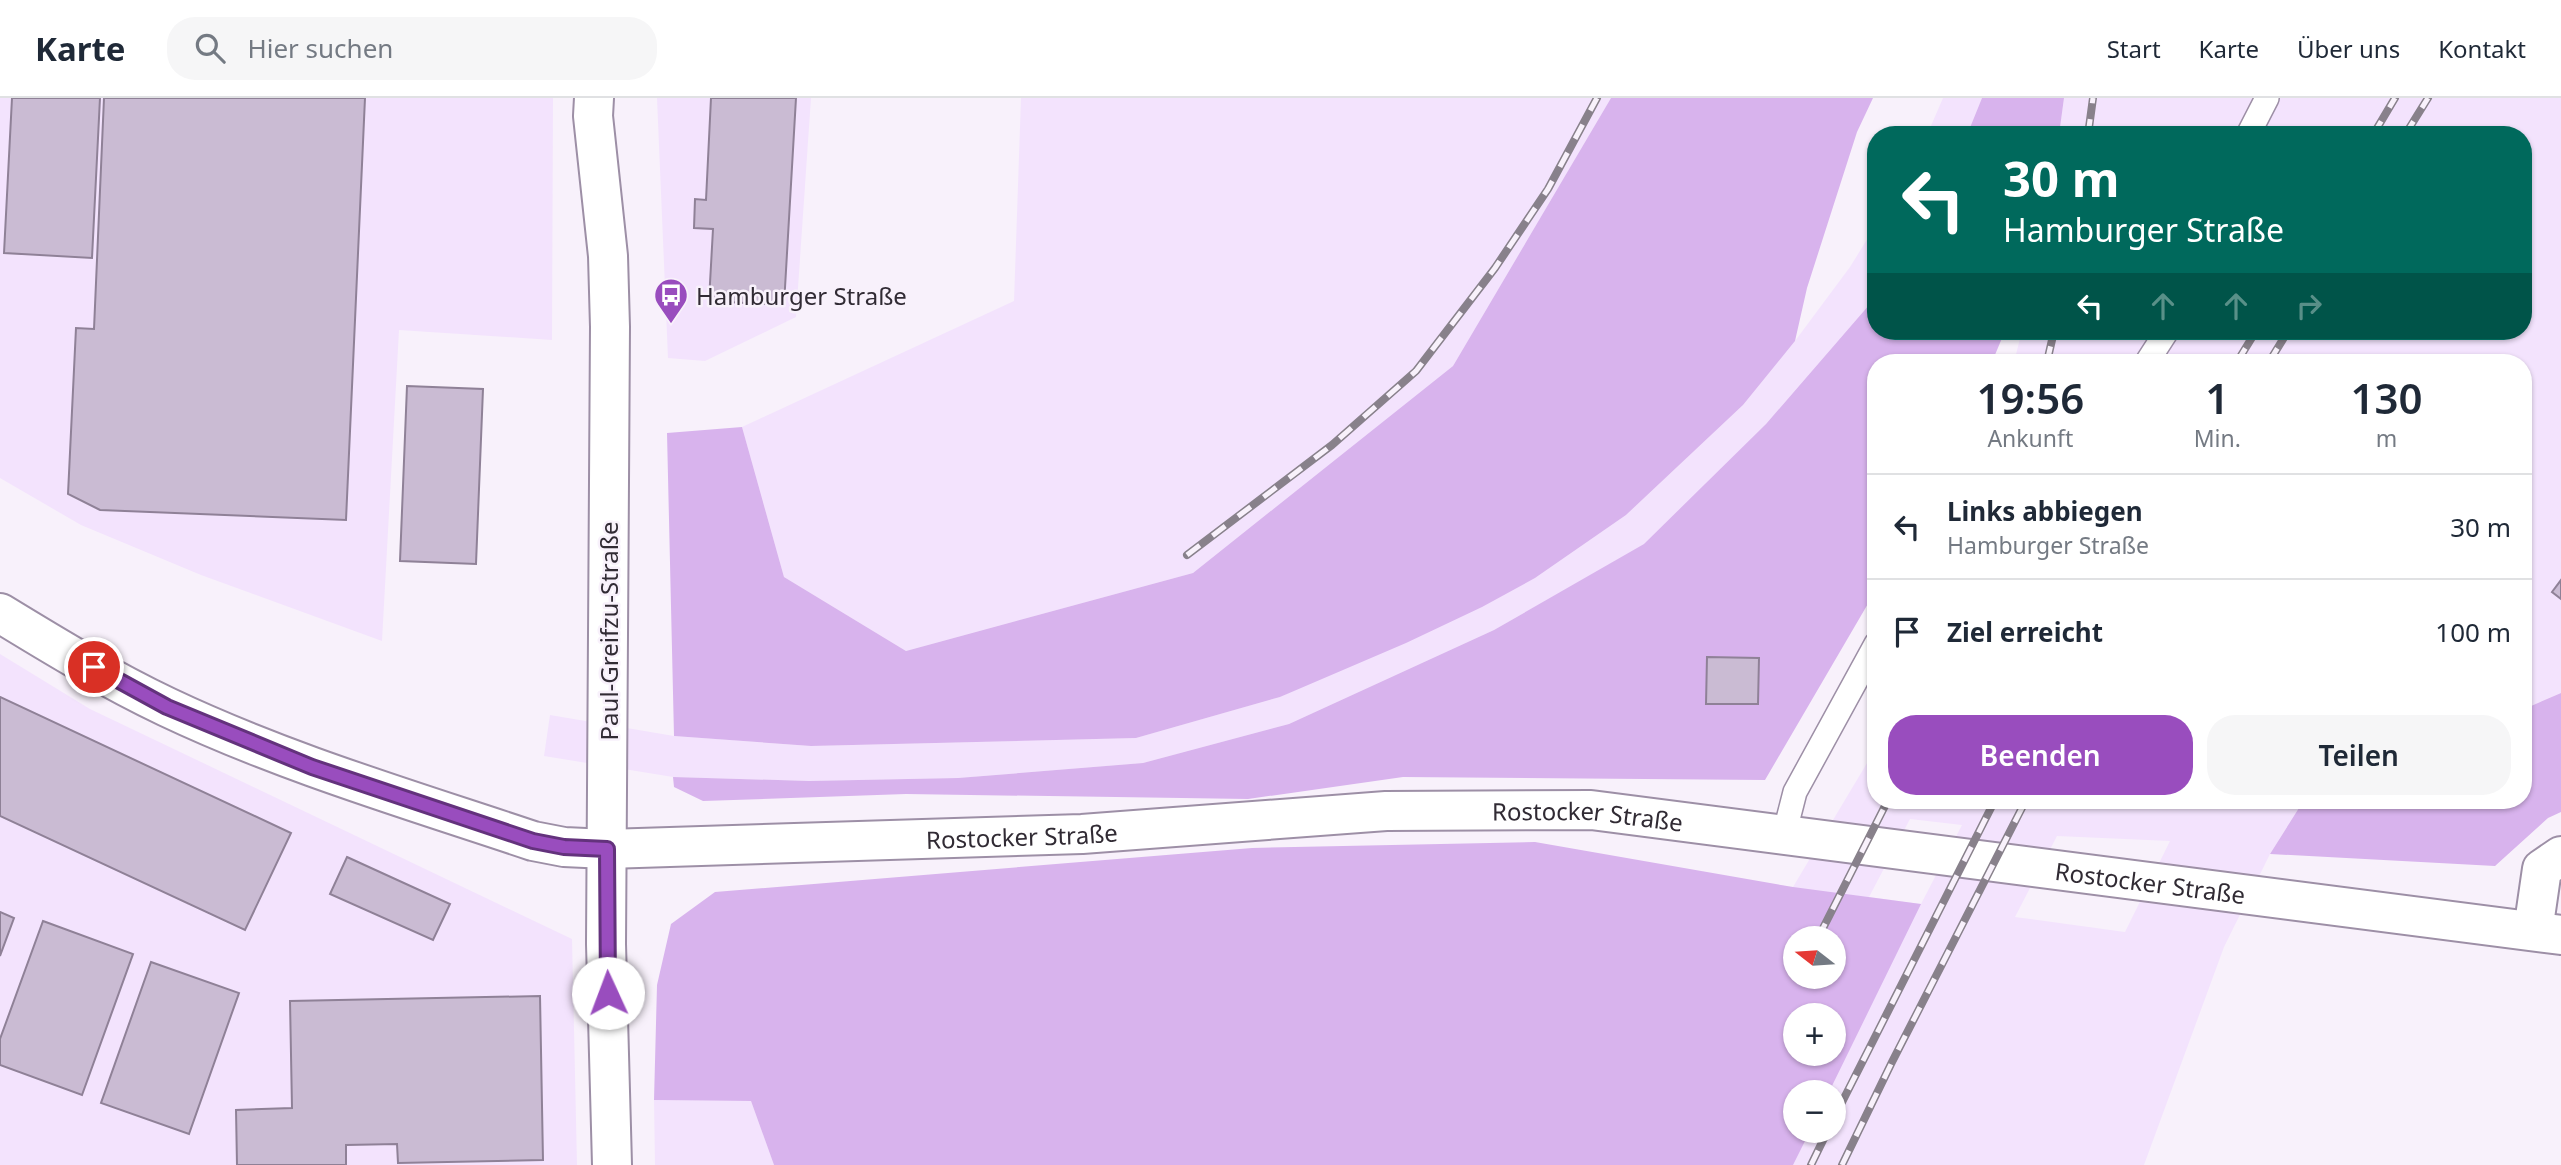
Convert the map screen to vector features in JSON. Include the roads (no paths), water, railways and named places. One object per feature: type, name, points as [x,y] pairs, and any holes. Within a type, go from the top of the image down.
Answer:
[{"type":"street","name":"Paul-Greifzu-Straße","points":[[594,98],[593,116],[608,256],[609,303],[606,944],[612,1165]]},
{"type":"street","points":[[0,613],[167,707],[312,767],[533,841],[564,847],[607,849]]},
{"type":"street","name":"Rostocker Straße","points":[[607,849],[1082,834],[1387,811],[1591,810],[2547,933]]},
{"type":"street","points":[[2547,933],[2542,869],[2561,856]]},
{"type":"lane","points":[[2253,126],[2267,98]]},
{"type":"lane","points":[[1784,835],[1795,792],[1867,660]]},
{"type":"railway","points":[[1187,555],[1332,445],[1416,371],[1495,268],[1548,189],[1597,98]]},
{"type":"railway","points":[[2089,126],[2093,98]]},
{"type":"railway","points":[[2378,126],[2395,98]]},
{"type":"railway","points":[[2411,126],[2428,98]]},
{"type":"railway","points":[[2049,354],[2052,340]]},
{"type":"railway","points":[[2242,354],[2250,340]]},
{"type":"railway","points":[[2274,354],[2282,340]]},
{"type":"railway","points":[[1824,926],[1883,809]]},
{"type":"railway","points":[[1846,1094],[1990,809]]},
{"type":"railway","points":[[1842,1165],[2021,809]]},
{"type":"railway","points":[[1811,1165],[1822,1143]]},
{"type":"place","name":"Hamburger Straße","points":[[671,325]]}]
